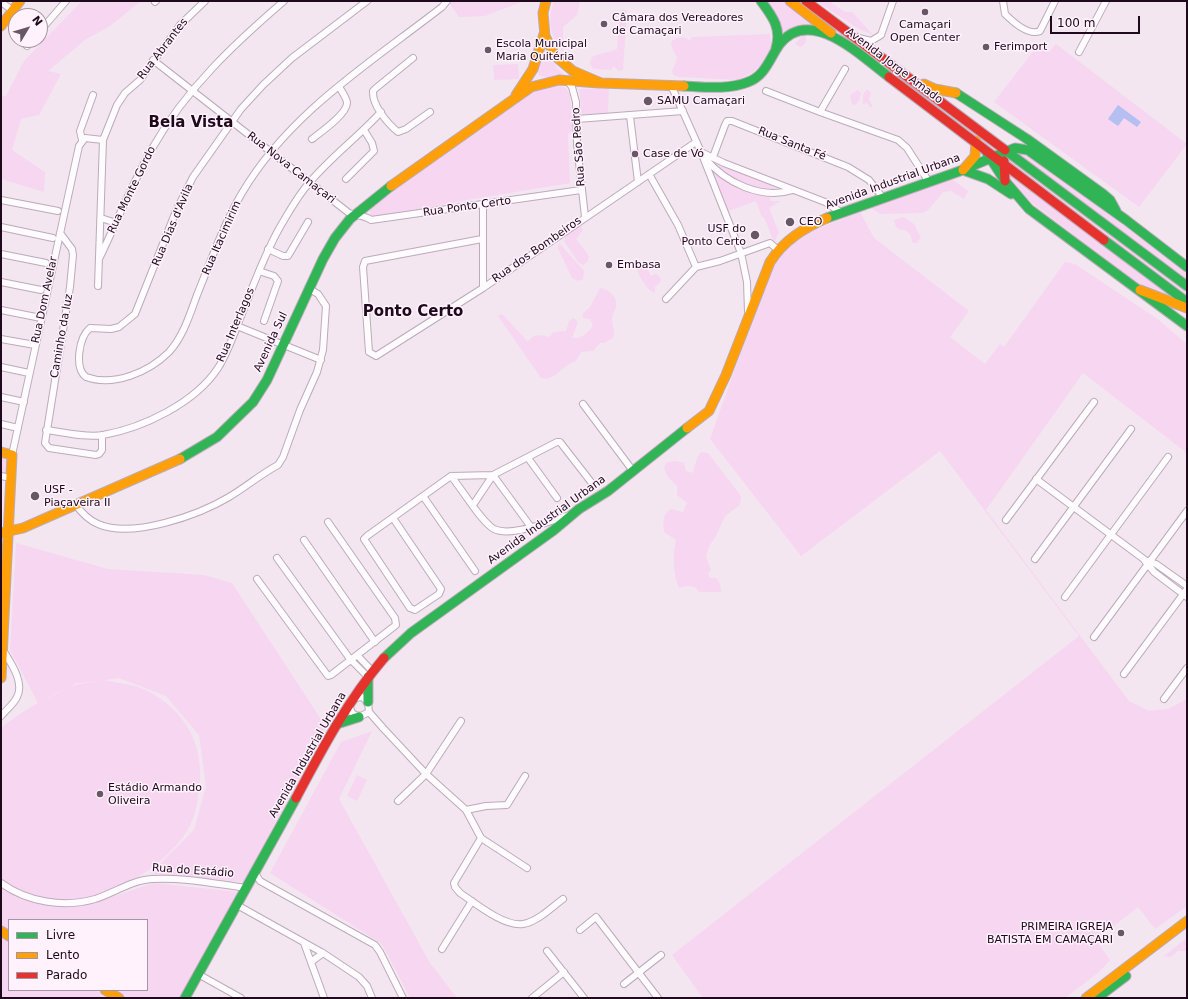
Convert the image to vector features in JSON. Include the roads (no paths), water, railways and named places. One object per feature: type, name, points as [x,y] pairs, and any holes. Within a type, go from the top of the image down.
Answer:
[{"type":"street","points":[[48,21],[65,1]]},
{"type":"street","name":"Rua Abrantes","points":[[98,286],[103,140],[117,104],[125,93],[140,80],[180,25],[205,1]]},
{"type":"street","name":"Rua Monte Gordo","points":[[99,259],[152,148],[172,117],[226,52],[284,1]]},
{"type":"street","name":"Rua Dias d'Avila","points":[[78,360],[84,335],[89,329],[111,329],[119,327],[135,314],[176,211],[190,184],[231,121],[263,85],[292,58],[367,1]]},
{"type":"street","name":"Rua Itacimirim","points":[[78,360],[80,370],[86,377],[108,380],[136,374],[155,363],[169,352],[179,338],[190,314],[232,212],[270,152],[308,113],[339,86],[442,7],[447,1]]},
{"type":"street","points":[[546,1],[543,12],[544,34],[552,53],[564,66],[600,83]]},
{"type":"street","points":[[760,1],[775,20],[778,28],[780,37],[775,51]]},
{"type":"street","points":[[790,1],[829,30],[834,36]]},
{"type":"street","name":"Avenida Jorge Amado","points":[[806,1],[1187,286]]},
{"type":"street","points":[[852,35],[871,41],[882,35],[893,1]]},
{"type":"street","points":[[1003,1],[1005,14],[1034,33],[1040,31],[1055,1]]},
{"type":"street","points":[[1079,52],[1106,1]]},
{"type":"street","points":[[1,2],[9,8]]},
{"type":"street","points":[[1,26],[8,16]]},
{"type":"street","name":"Avenida Jorge Amado","points":[[775,51],[792,33],[813,29],[834,36],[976,141],[990,155],[1058,203],[1187,302]]},
{"type":"street","name":"Avenida Sul","points":[[514,98],[533,69],[544,34]]},
{"type":"street","name":"Avenida Jorge Amado","points":[[867,46],[880,53],[925,85],[935,89],[956,93],[1027,139],[1103,194],[1110,200],[1118,214]]},
{"type":"street","name":"Avenida Sul","points":[[4,532],[23,528],[180,459],[217,437],[253,402],[267,380],[308,288],[335,238],[354,216],[392,185],[514,98],[531,88],[551,82],[566,80],[600,83],[702,86],[746,83],[768,66],[775,51]]},
{"type":"street","points":[[413,58],[373,91],[372,99],[398,132],[406,129],[430,112]]},
{"type":"street","name":"Rua Nova Camaçari","points":[[154,60],[309,183],[354,216]]},
{"type":"street","points":[[533,69],[537,77],[551,82]]},
{"type":"street","points":[[820,112],[845,69]]},
{"type":"street","name":"Rua São Pedro","points":[[566,80],[574,93],[581,190],[585,217]]},
{"type":"street","points":[[671,85],[701,152],[741,253],[748,282],[748,318]]},
{"type":"street","points":[[312,139],[341,115],[346,108],[347,101],[339,86]]},
{"type":"street","points":[[766,91],[898,140],[907,148],[929,182]]},
{"type":"street","name":"Rua Dom Avelar","points":[[12,455],[80,143],[80,131],[92,95]]},
{"type":"street","points":[[577,120],[683,111]]},
{"type":"street","name":"Rua Interlagos","points":[[46,430],[102,435],[144,423],[181,404],[202,386],[218,368],[237,326],[268,249],[280,226],[309,183],[325,165],[364,130],[381,112]]},
{"type":"street","points":[[630,116],[638,182]]},
{"type":"street","name":"Rua Santa Fé","points":[[713,157],[725,125],[727,122],[732,121],[848,167],[869,180],[883,198]]},
{"type":"street","points":[[346,179],[374,152],[372,143],[364,130]]},
{"type":"street","points":[[80,143],[88,138],[103,140]]},
{"type":"street","points":[[976,141],[975,156],[963,170],[981,174],[993,180],[1029,209],[1187,326]]},
{"type":"street","name":"Rua dos Bombeiros","points":[[482,239],[370,260],[363,264],[369,352],[376,356],[483,288],[696,142]]},
{"type":"street","name":"Avenida Jorge Amado","points":[[990,155],[1021,148],[1028,150],[1118,214],[1187,267]]},
{"type":"street","points":[[701,152],[826,202],[842,212]]},
{"type":"street","points":[[701,152],[712,166],[740,185],[760,192],[776,194],[793,190]]},
{"type":"street","points":[[1004,181],[1003,164],[1008,152]]},
{"type":"street","points":[[990,155],[1004,181],[1029,209]]},
{"type":"street","name":"Avenida Industrial Urbana","points":[[185,998],[338,724],[371,674],[388,654],[411,633],[554,524],[574,513],[633,471],[709,411],[726,375],[770,262],[778,250],[792,237],[811,225],[842,212],[963,170],[990,155]]},
{"type":"street","points":[[648,174],[678,225],[696,267]]},
{"type":"street","name":"Rua Ponto Certo","points":[[354,216],[365,216],[371,220],[581,190]]},
{"type":"street","points":[[1,200],[58,211]]},
{"type":"street","points":[[483,205],[483,288]]},
{"type":"street","points":[[101,218],[116,223]]},
{"type":"street","points":[[268,249],[283,256],[288,256],[308,222]]},
{"type":"street","points":[[1,227],[53,238]]},
{"type":"street","name":"Caminho da luz","points":[[60,233],[72,249],[73,255],[70,287],[45,443],[49,448],[96,455],[102,450],[102,435]]},
{"type":"street","points":[[666,299],[696,267],[770,243],[778,250]]},
{"type":"street","points":[[1,254],[46,263]]},
{"type":"street","points":[[259,271],[274,276],[278,281],[264,321]]},
{"type":"street","points":[[1,282],[41,290]]},
{"type":"street","points":[[748,282],[753,285],[761,283]]},
{"type":"street","points":[[75,504],[85,516],[98,524],[113,528],[128,529],[146,526],[194,515],[230,496],[281,462],[297,416],[321,360],[325,333],[326,306],[318,294],[308,288]]},
{"type":"street","points":[[1140,290],[1187,308]]},
{"type":"street","points":[[1,310],[41,318]]},
{"type":"street","points":[[237,326],[283,346],[321,360]]},
{"type":"street","points":[[1,339],[35,345]]},
{"type":"street","points":[[1,367],[29,373]]},
{"type":"street","points":[[1,397],[24,402]]},
{"type":"street","points":[[1006,520],[1094,402]]},
{"type":"street","points":[[583,404],[633,471]]},
{"type":"street","points":[[1,424],[18,428]]},
{"type":"street","points":[[1035,559],[1131,429]]},
{"type":"street","points":[[393,518],[441,589],[439,594],[415,610],[410,608],[365,543],[364,539],[422,496],[452,476],[493,475],[557,442],[560,442],[591,482]]},
{"type":"street","points":[[1,452],[12,455],[11,478],[4,532],[3,649],[1,678]]},
{"type":"street","points":[[1065,597],[1168,457]]},
{"type":"street","points":[[528,458],[557,498]]},
{"type":"street","points":[[473,505],[493,475]]},
{"type":"street","points":[[493,475],[531,527]]},
{"type":"street","points":[[1,476],[11,478]]},
{"type":"street","points":[[452,476],[487,523],[494,529],[513,531],[554,524]]},
{"type":"street","points":[[1036,480],[1186,591],[1124,674]]},
{"type":"street","points":[[422,496],[475,571]]},
{"type":"street","points":[[1094,638],[1147,562],[1187,511]]},
{"type":"street","points":[[256,579],[326,674],[332,675],[350,659],[375,642],[396,625],[396,620],[328,522]]},
{"type":"street","points":[[304,540],[375,642]]},
{"type":"street","points":[[278,558],[350,659],[371,674]]},
{"type":"street","points":[[1,716],[17,697],[20,690],[18,678],[3,649]]},
{"type":"street","points":[[357,655],[371,674],[368,702],[370,712],[426,774],[466,810],[481,838],[527,868]]},
{"type":"street","points":[[1164,699],[1187,668]]},
{"type":"street","points":[[359,717],[352,713],[352,702],[362,697],[368,702]]},
{"type":"street","points":[[338,724],[370,712]]},
{"type":"street","points":[[398,801],[426,774],[461,721]]},
{"type":"street","points":[[466,810],[507,805],[525,776]]},
{"type":"street","points":[[481,838],[454,884],[457,891],[472,902],[503,920],[522,924],[543,914],[563,899]]},
{"type":"street","points":[[255,873],[260,881],[375,945],[403,998]]},
{"type":"street","name":"Rua do Estádio","points":[[1,883],[29,897],[59,903],[74,903],[95,899],[140,881],[152,879],[248,886],[260,881]]},
{"type":"street","points":[[442,949],[472,902]]},
{"type":"street","points":[[237,905],[323,953],[359,977],[367,986],[372,998]]},
{"type":"street","points":[[580,930],[596,917],[658,998]]},
{"type":"street","points":[[1086,998],[1187,921]]},
{"type":"street","points":[[1097,998],[1187,930]]},
{"type":"street","points":[[304,943],[324,998]]},
{"type":"street","points":[[547,951],[584,998]]},
{"type":"street","points":[[311,962],[323,953]]},
{"type":"street","points":[[624,984],[661,955]]},
{"type":"street","points":[[532,998],[564,972]]},
{"type":"street","points":[[198,974],[241,998]]},
{"type":"street","points":[[107,991],[120,998]]},
{"type":"water","points":[[1118,105],[1141,122],[1137,127],[1124,118],[1118,126],[1108,119]]},
{"type":"place","name":"Camaçari Open Center","points":[[925,12]]},
{"type":"place","name":"Câmara dos Vereadores de Camaçari","points":[[604,24]]},
{"type":"place","name":"Ferimport","points":[[986,47]]},
{"type":"place","name":"Escola Municipal Maria Quitéria","points":[[488,50]]},
{"type":"place","name":"SAMU Camaçari","points":[[648,101]]},
{"type":"place","name":"Case de Vó","points":[[635,154]]},
{"type":"place","name":"CEO","points":[[790,222]]},
{"type":"place","name":"USF do Ponto Certo","points":[[755,235]]},
{"type":"place","name":"Embasa","points":[[609,265]]},
{"type":"place","name":"USF - Piaçaveira II","points":[[35,496]]},
{"type":"place","name":"Estádio Armando Oliveira","points":[[100,794]]},
{"type":"place","name":"PRIMEIRA IGREJA BATISTA EM CAMAÇARI","points":[[1121,933]]},
{"type":"district","name":"Bela Vista","points":[[191,123]]},
{"type":"district","name":"Ponto Certo","points":[[413,312]]}]
